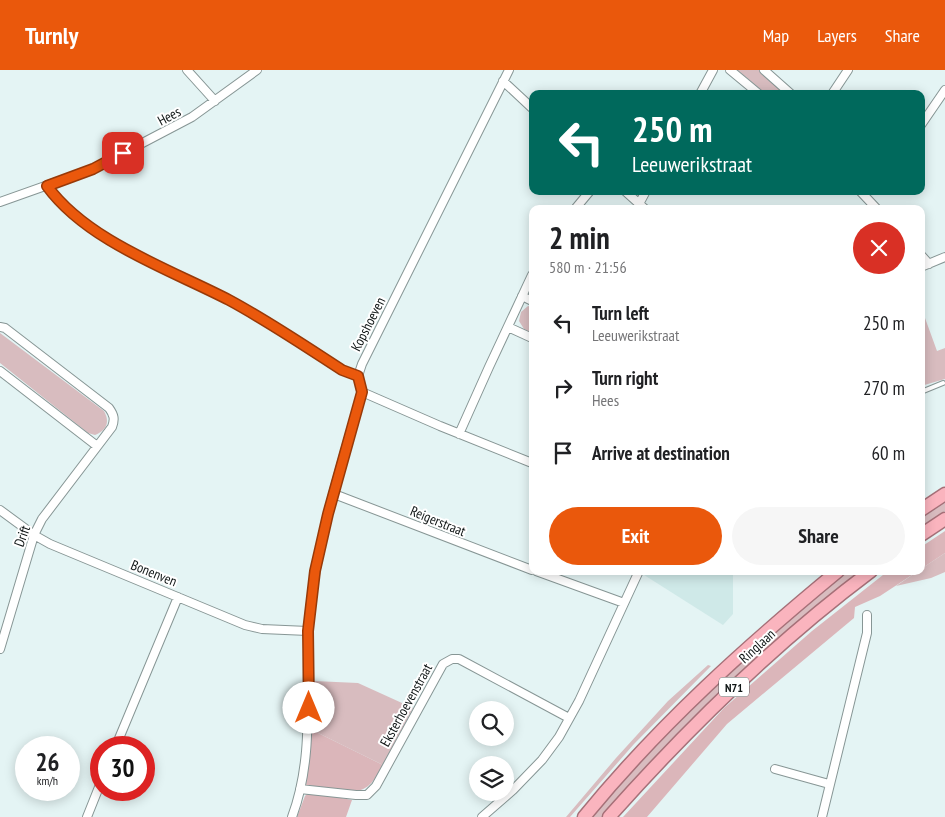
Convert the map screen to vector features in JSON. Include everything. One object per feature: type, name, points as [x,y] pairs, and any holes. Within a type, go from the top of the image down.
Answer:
[{"type":"highway","points":[[925,507],[945,494]]},
{"type":"highway","points":[[925,532],[945,519]]},
{"type":"highway","name":"Ringlaan","points":[[584,817],[646,746],[706,685],[833,575]]},
{"type":"highway","name":"Ringlaan","points":[[609,817],[669,751],[736,684],[834,599],[866,575]]},
{"type":"street","points":[[187,70],[215,101]]},
{"type":"street","name":"Hees","points":[[0,202],[93,169],[192,117],[257,70]]},
{"type":"street","name":"Kopshoeven","points":[[358,376],[362,364],[509,70]]},
{"type":"street","points":[[702,90],[714,70]]},
{"type":"street","points":[[730,70],[754,90]]},
{"type":"street","points":[[764,70],[786,90]]},
{"type":"street","points":[[835,90],[848,70]]},
{"type":"street","points":[[503,81],[529,105]]},
{"type":"street","points":[[925,119],[945,90]]},
{"type":"street","points":[[47,186],[77,218],[109,239],[230,300],[342,370],[358,376],[362,392],[315,571],[308,631],[309,722],[300,789],[292,817]]},
{"type":"street","points":[[578,205],[587,195]]},
{"type":"street","points":[[629,195],[641,205]]},
{"type":"street","points":[[864,195],[873,205]]},
{"type":"street","points":[[925,265],[945,257]]},
{"type":"street","points":[[459,434],[529,281]]},
{"type":"street","points":[[522,296],[529,300]]},
{"type":"street","name":"Drift","points":[[0,327],[5,328],[109,408],[114,414],[115,420],[112,427],[42,519],[34,535],[0,649]]},
{"type":"street","points":[[508,327],[529,337]]},
{"type":"street","points":[[0,372],[97,446]]},
{"type":"street","points":[[362,392],[529,462]]},
{"type":"street","name":"Reigerstraat","points":[[334,494],[529,569]]},
{"type":"street","name":"Bonenven","points":[[0,510],[34,535],[50,544],[245,625],[262,629],[308,631]]},
{"type":"street","name":"Reigerstraat","points":[[545,575],[624,603]]},
{"type":"street","points":[[482,817],[513,790],[542,760],[559,737],[570,718],[637,575]]},
{"type":"street","points":[[121,736],[178,597]]},
{"type":"street","points":[[822,817],[867,633],[867,615]]},
{"type":"street","name":"Eksterhoevenstraat","points":[[300,789],[356,795],[368,794],[376,786],[443,664],[452,659],[459,659],[570,718]]},
{"type":"street","points":[[775,770],[830,784]]},
{"type":"street","points":[[87,817],[93,801]]},
{"type":"lane","points":[[925,390],[944,383]]},
{"type":"shaded area","points":[[737,70],[759,70],[782,90],[761,90]]},
{"type":"shaded area","points":[[529,306],[529,332],[524,329],[519,321],[521,312]]},
{"type":"shaded area","points":[[925,318],[937,351],[945,348],[945,379],[925,385]]},
{"type":"shaded area","points":[[0,333],[104,411],[107,419],[105,428],[95,435],[88,433],[0,363]]},
{"type":"shaded area","points":[[945,503],[945,511],[925,524],[925,516]]},
{"type":"shaded area","points":[[945,531],[945,553],[925,566],[925,544]]},
{"type":"shaded area","points":[[945,553],[945,572],[931,578],[896,586],[912,575],[925,575],[925,566]]},
{"type":"shaded area","points":[[644,575],[733,575],[733,614],[723,625]]},
{"type":"shaded area","points":[[844,575],[856,575],[802,619],[631,784],[602,817],[592,817],[621,783],[714,688],[814,599]]},
{"type":"shaded area","points":[[883,575],[912,575],[880,596],[855,607],[854,618],[727,724],[647,817],[623,817],[724,708],[812,631]]},
{"type":"shaded area","points":[[708,665],[711,666],[634,744],[570,817],[566,817],[668,701]]},
{"type":"shaded area","points":[[314,681],[358,683],[413,708],[383,765],[312,730]]},
{"type":"shaded area","points":[[312,730],[383,765],[371,783],[364,789],[353,791],[306,785]]},
{"type":"shaded area","points":[[309,792],[352,800],[346,817],[297,817],[305,796]]},
{"type":"route","points":[[123,153],[93,169],[47,186],[77,218],[115,243],[230,300],[342,370],[358,376],[362,392],[328,514],[313,584],[308,631],[309,708]]}]
